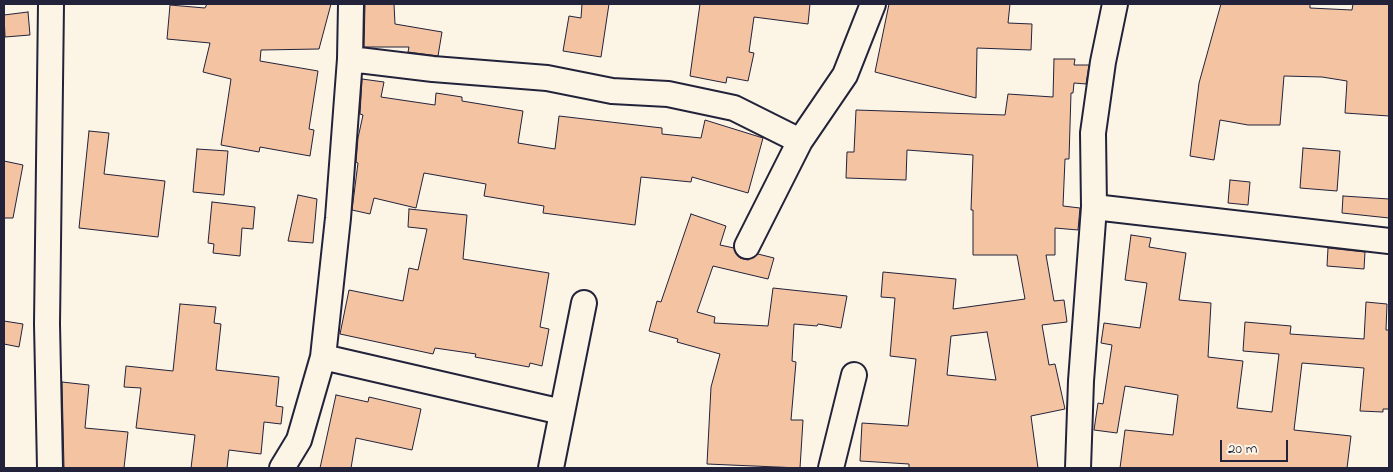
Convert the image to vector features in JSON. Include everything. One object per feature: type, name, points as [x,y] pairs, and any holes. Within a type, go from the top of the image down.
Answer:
[{"type":"street","points":[[50,468],[47,324],[51,4]]},
{"type":"street","points":[[282,468],[299,440],[323,357],[338,218],[350,60],[351,4]]},
{"type":"street","points":[[747,246],[800,141],[845,75],[873,4]]},
{"type":"street","points":[[1078,468],[1081,380],[1094,207],[1093,133],[1103,62],[1115,4]]},
{"type":"street","points":[[350,60],[547,78],[612,91],[668,94],[734,108],[800,141]]},
{"type":"street","points":[[1094,207],[1389,241]]},
{"type":"street","points":[[551,468],[584,303]]},
{"type":"street","points":[[323,357],[562,412]]},
{"type":"street","points":[[831,468],[854,375]]},
{"type":"building","points":[[207,4],[331,4],[319,49],[261,50],[260,61],[318,71],[309,129],[314,130],[310,156],[260,147],[259,152],[221,145],[231,79],[203,72],[210,43],[167,39],[170,5],[205,8]]},
{"type":"building","points":[[365,4],[394,4],[395,24],[442,32],[438,56],[408,52],[409,47],[364,47]]},
{"type":"building","points":[[582,4],[609,4],[601,57],[563,51],[569,16],[581,18]]},
{"type":"building","points":[[700,4],[810,4],[808,24],[754,17],[749,52],[754,53],[748,81],[727,77],[726,83],[690,76]]},
{"type":"building","points":[[889,4],[1010,4],[1008,23],[1032,24],[1031,50],[977,48],[976,98],[875,72]]},
{"type":"building","points":[[1221,4],[1310,4],[1310,8],[1352,10],[1353,4],[1389,4],[1389,116],[1345,113],[1347,81],[1322,77],[1284,76],[1280,125],[1248,125],[1220,120],[1214,160],[1190,156],[1199,83]]},
{"type":"building","points":[[28,12],[30,35],[5,37],[4,15]]},
{"type":"building","points":[[1054,59],[1075,59],[1074,65],[1089,65],[1086,84],[1074,83],[1073,93],[1071,93],[1069,159],[1065,159],[1063,206],[1080,208],[1078,230],[1055,228],[1055,255],[1046,255],[1054,301],[1064,300],[1067,322],[1042,325],[1049,365],[1055,364],[1065,409],[1031,416],[1038,468],[909,468],[909,464],[860,461],[862,423],[908,426],[916,359],[890,356],[895,298],[881,297],[883,272],[956,279],[953,309],[1025,299],[1017,255],[973,255],[973,210],[971,210],[973,155],[907,150],[906,180],[846,178],[847,152],[854,152],[856,110],[1005,115],[1008,94],[1053,97]],"holes":[[[987,332],[996,380],[947,375],[951,336]]]},
{"type":"building","points":[[362,79],[384,82],[381,97],[435,105],[436,93],[462,97],[462,101],[523,111],[518,143],[555,149],[559,116],[662,128],[662,134],[701,138],[705,120],[763,138],[748,193],[692,177],[691,182],[641,177],[635,225],[543,213],[544,206],[484,196],[486,184],[424,173],[416,208],[374,198],[370,214],[352,210],[358,163],[356,162],[358,138],[363,115],[360,114]]},
{"type":"building","points":[[89,131],[109,133],[104,174],[165,181],[158,237],[79,228]]},
{"type":"building","points":[[1303,148],[1340,151],[1337,191],[1300,188]]},
{"type":"building","points":[[197,149],[228,151],[224,195],[193,192]]},
{"type":"building","points":[[4,161],[23,165],[13,218],[4,218]]},
{"type":"building","points":[[1230,180],[1250,182],[1248,205],[1228,203]]},
{"type":"building","points":[[298,195],[317,199],[313,243],[288,241]]},
{"type":"building","points":[[1343,196],[1389,199],[1389,218],[1342,213]]},
{"type":"building","points":[[212,202],[255,207],[253,229],[242,228],[240,256],[213,253],[214,244],[208,243]]},
{"type":"building","points":[[409,209],[467,215],[463,259],[549,273],[540,327],[549,329],[542,366],[530,363],[529,367],[475,357],[476,354],[435,348],[433,354],[340,334],[349,290],[403,301],[409,268],[418,270],[427,229],[408,227]]},
{"type":"building","points":[[691,214],[726,226],[720,245],[734,248],[740,258],[748,260],[758,254],[774,258],[768,279],[713,266],[697,312],[715,317],[714,323],[768,326],[773,288],[847,296],[841,328],[818,324],[817,326],[794,324],[792,361],[796,362],[791,420],[803,420],[800,468],[707,464],[711,387],[720,354],[677,342],[678,339],[649,331],[657,301],[661,302]]},
{"type":"building","points":[[1131,235],[1151,238],[1149,247],[1186,253],[1179,300],[1211,303],[1208,357],[1243,361],[1237,408],[1272,412],[1279,354],[1243,351],[1245,322],[1291,326],[1290,334],[1364,339],[1366,302],[1387,304],[1386,330],[1389,330],[1389,409],[1383,409],[1383,412],[1360,411],[1364,368],[1302,363],[1294,430],[1351,436],[1347,468],[1120,468],[1125,430],[1173,435],[1178,395],[1125,386],[1117,433],[1094,430],[1098,403],[1103,404],[1112,345],[1101,343],[1104,323],[1140,328],[1147,283],[1125,280]]},
{"type":"building","points":[[1328,248],[1365,252],[1364,269],[1327,266]]},
{"type":"building","points":[[180,304],[216,307],[214,323],[221,324],[216,370],[279,377],[276,406],[283,407],[281,424],[264,422],[261,454],[229,450],[227,468],[191,468],[195,435],[136,428],[141,388],[124,387],[126,366],[173,371]]},
{"type":"building","points":[[4,321],[23,324],[19,347],[4,344]]},
{"type":"building","points":[[62,382],[89,385],[85,428],[128,432],[124,468],[64,468]]},
{"type":"building","points":[[336,395],[368,402],[369,397],[421,409],[412,450],[356,438],[351,468],[320,468]]}]
